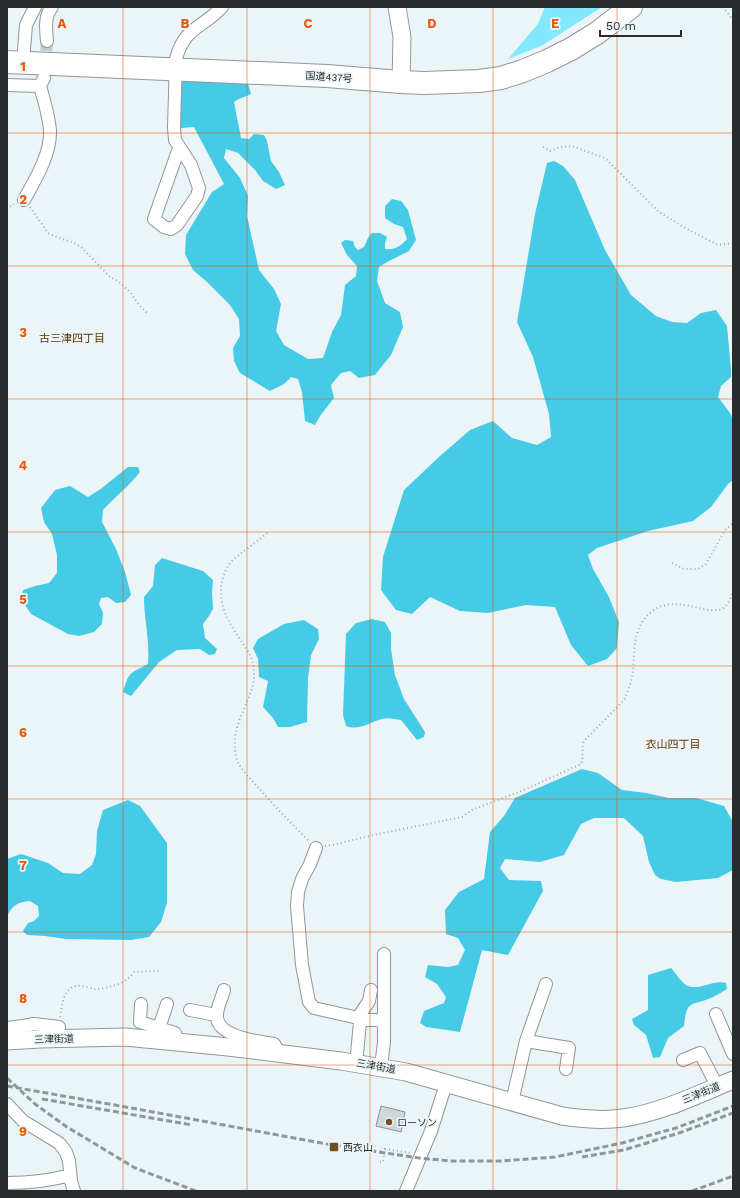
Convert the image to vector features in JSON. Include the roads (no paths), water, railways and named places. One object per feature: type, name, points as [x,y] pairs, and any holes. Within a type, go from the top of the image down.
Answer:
[{"type":"highway","name":"国道437号","points":[[401,77],[478,71],[499,67],[543,52],[591,25],[614,7]]},
{"type":"highway","name":"国道437号","points":[[15,57],[175,64],[328,66],[444,83],[479,81],[501,78],[547,61],[571,49],[597,33],[631,7]]},
{"type":"street","points":[[15,57],[26,25],[35,7]]},
{"type":"street","points":[[46,41],[46,23],[49,10],[52,7]]},
{"type":"street","points":[[397,7],[402,37],[401,77]]},
{"type":"street","points":[[179,148],[154,219],[164,227],[171,229],[177,225],[197,196],[199,188],[190,165],[175,140],[175,64],[178,49],[189,33],[220,8]]},
{"type":"street","points":[[7,84],[42,82],[50,130],[49,143],[37,176],[24,200]]},
{"type":"street","points":[[316,848],[302,879],[296,906],[302,965],[309,1002],[314,1008],[354,1017],[360,1020],[376,1020],[384,1022]]},
{"type":"street","points":[[381,1067],[384,1042],[384,954]]},
{"type":"street","points":[[512,1102],[526,1041],[546,984]]},
{"type":"street","points":[[224,990],[216,1015],[219,1025],[228,1032],[259,1042],[274,1044],[279,1053]]},
{"type":"street","points":[[356,1063],[361,1012],[369,1001],[371,990]]},
{"type":"street","points":[[141,1004],[140,1022],[175,1033],[178,1042]]},
{"type":"street","points":[[160,1028],[167,1004]]},
{"type":"street","points":[[190,1010],[216,1015]]},
{"type":"street","points":[[716,1014],[733,1054]]},
{"type":"street","points":[[7,1028],[34,1024],[59,1027]]},
{"type":"street","name":"三津街道","points":[[7,1041],[125,1037],[279,1053],[356,1063],[406,1072],[562,1116],[582,1119],[639,1116],[733,1080]]},
{"type":"street","points":[[526,1041],[569,1048],[566,1069]]},
{"type":"street","points":[[683,1060],[700,1053],[717,1086]]},
{"type":"street","points":[[406,1191],[430,1131],[446,1084]]},
{"type":"street","points":[[7,1104],[23,1122],[59,1143],[66,1152],[74,1191]]},
{"type":"street","points":[[7,1119],[23,1122]]},
{"type":"street","points":[[7,1183],[31,1183],[60,1178],[70,1174]]},
{"type":"tunnel","points":[[45,69],[47,41]]},
{"type":"railway","points":[[7,1078],[35,1104],[67,1127],[135,1168],[196,1191]]},
{"type":"railway","points":[[7,1086],[332,1145],[419,1158],[451,1161],[501,1161],[555,1157],[622,1143],[676,1128],[733,1106]]},
{"type":"railway","points":[[42,1099],[192,1125]]},
{"type":"railway","points":[[582,1157],[624,1150],[679,1133],[733,1113]]},
{"type":"railway","points":[[692,1191],[733,1176]]},
{"type":"place","name":"ローソン","points":[[389,1122]]},
{"type":"place","name":"西衣山","points":[[334,1147]]},
{"type":"district","name":"古三津四丁目","points":[[72,338]]},
{"type":"district","name":"衣山四丁目","points":[[673,744]]}]
